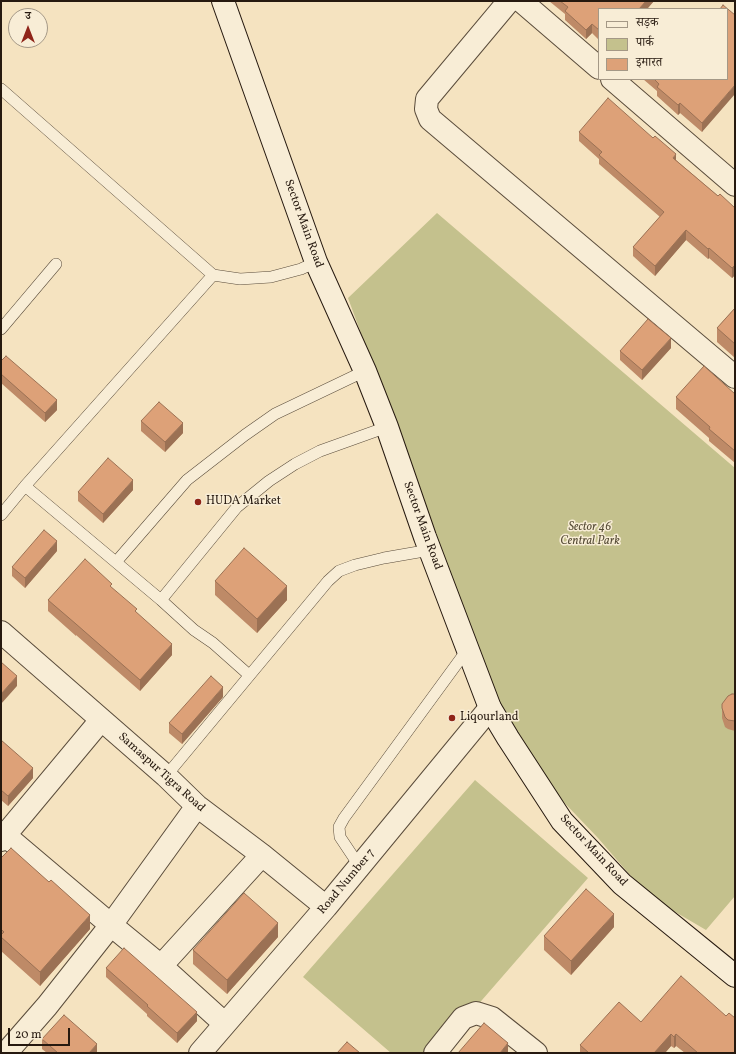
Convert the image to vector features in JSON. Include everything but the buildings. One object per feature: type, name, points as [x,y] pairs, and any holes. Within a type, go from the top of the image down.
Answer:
[{"type":"street","name":"Sector Main Road","points":[[223,1],[316,262],[365,370],[387,427],[430,550],[490,708],[562,820],[622,884],[733,970]]},
{"type":"street","points":[[509,1],[427,99],[426,110],[430,119],[735,377]]},
{"type":"street","points":[[521,1],[598,67]]},
{"type":"street","points":[[613,80],[735,185]]},
{"type":"street","name":"Samaspur Tigra Road","points":[[1,632],[166,776],[197,806],[262,855],[326,907]]},
{"type":"street","name":"Road Number 7","points":[[200,1053],[360,867],[490,708]]},
{"type":"street","points":[[101,720],[2,836],[161,966],[224,1024]]},
{"type":"street","points":[[6,1053],[47,1006],[111,925],[197,806]]},
{"type":"street","points":[[161,966],[262,855]]},
{"type":"street","points":[[435,1053],[463,1018],[476,1013],[492,1018],[536,1053]]},
{"type":"lane","points":[[1,89],[213,275],[240,279],[271,277],[301,269],[316,262]]},
{"type":"lane","points":[[1,329],[56,264]]},
{"type":"lane","points":[[1,515],[25,486],[213,275]]},
{"type":"lane","points":[[116,562],[187,480],[245,435],[275,414],[365,370]]},
{"type":"lane","points":[[161,600],[238,506],[269,481],[295,464],[320,451],[387,427]]},
{"type":"lane","points":[[25,486],[161,600],[194,630],[213,643],[249,675]]},
{"type":"lane","points":[[166,776],[328,581],[339,571],[355,565],[384,558],[430,550]]},
{"type":"lane","points":[[360,867],[340,837],[339,827],[344,818],[467,650]]},
{"type":"green space","name":"Sector 46 Central Park","points":[[437,213],[735,468],[735,896],[706,930],[648,896],[598,838],[536,773],[497,702],[348,298]]},
{"type":"green space","points":[[475,780],[588,878],[436,1053],[391,1053],[303,977]]},
{"type":"place","name":"HUDA Market","points":[[198,502]]},
{"type":"place","name":"Liqourland","points":[[452,718]]}]
